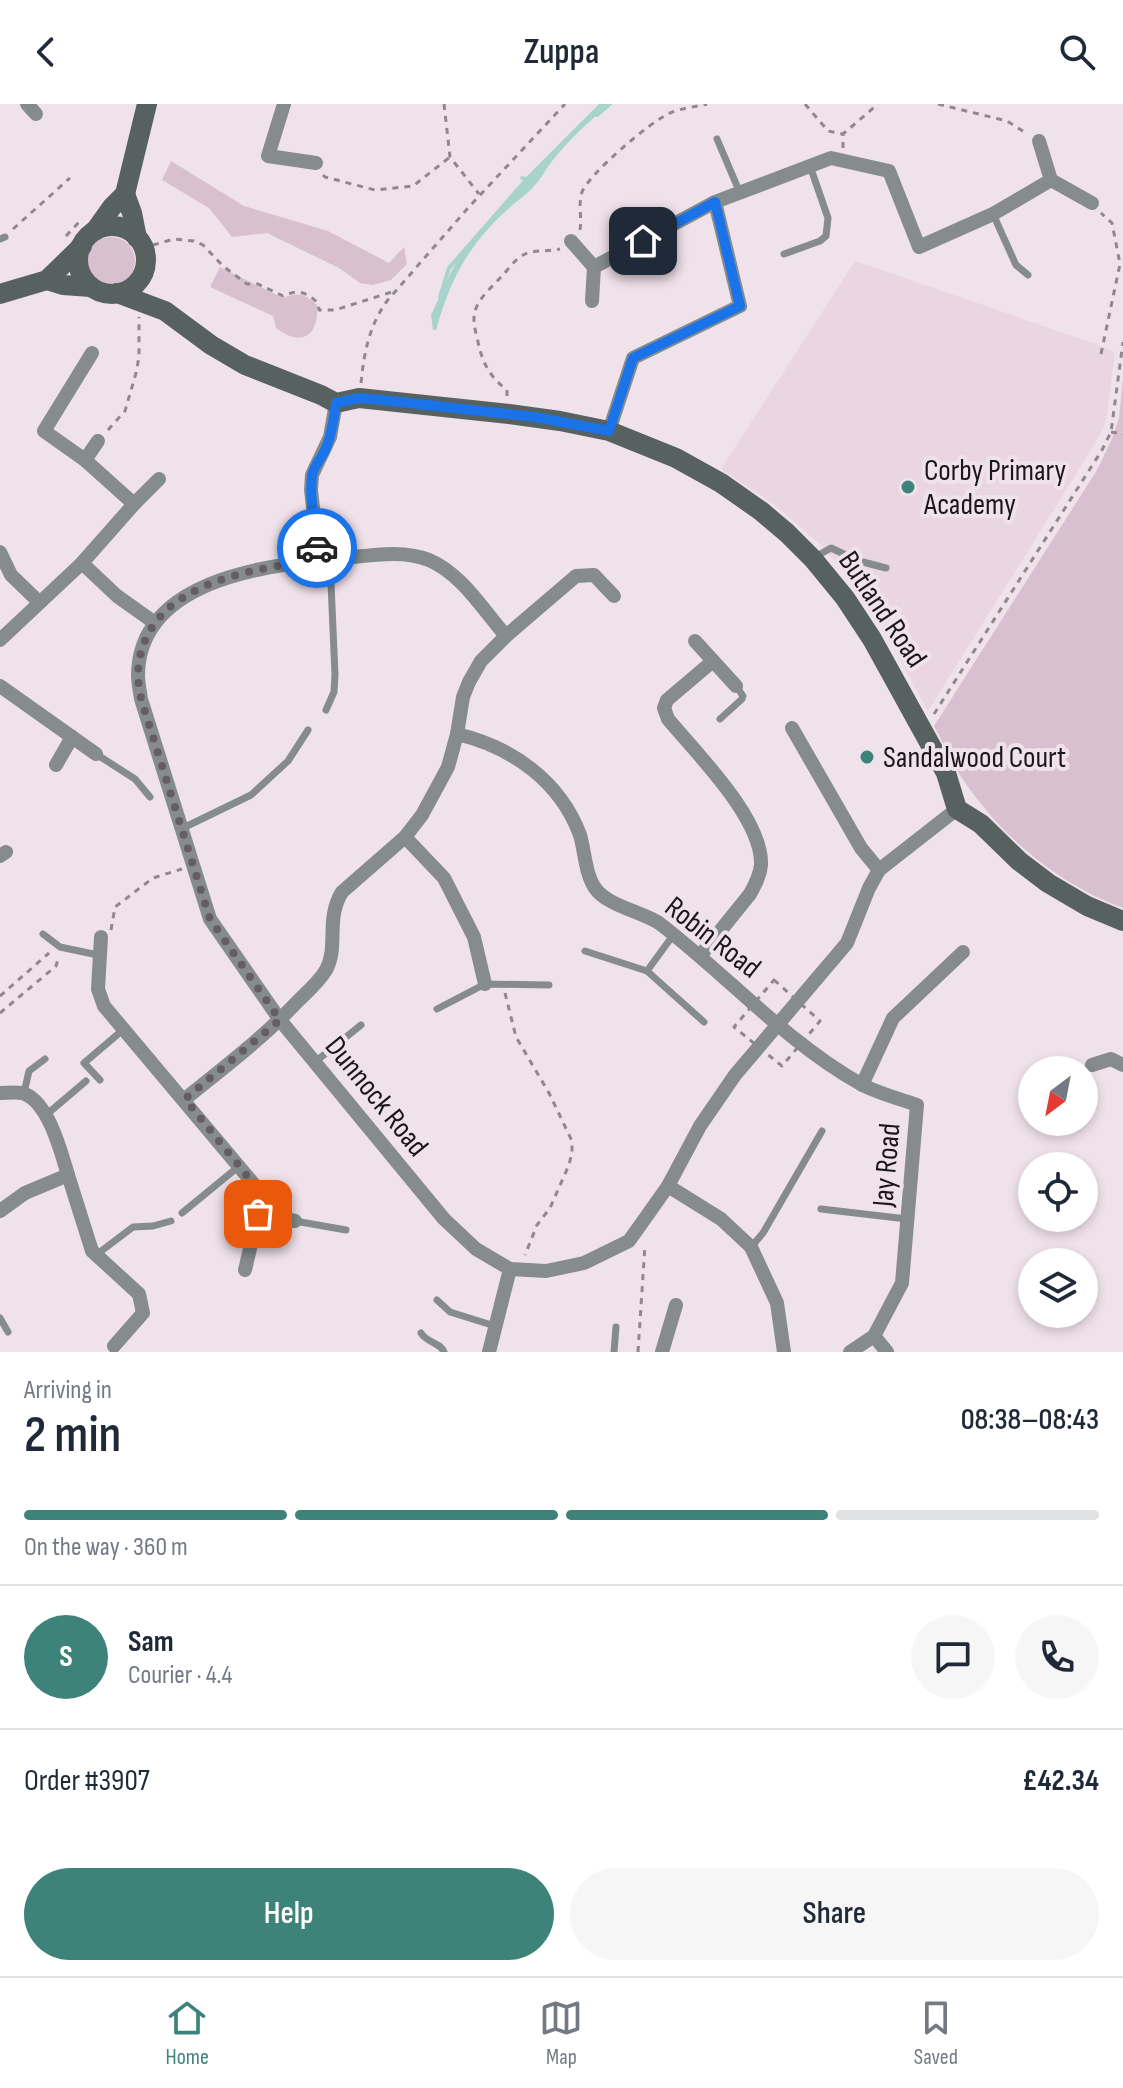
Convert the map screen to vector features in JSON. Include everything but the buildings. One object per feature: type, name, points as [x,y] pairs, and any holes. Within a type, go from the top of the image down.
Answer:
[{"type":"street","points":[[47,280],[81,234],[125,194],[147,104]]},
{"type":"street","points":[[284,104],[268,156],[316,163]]},
{"type":"street","points":[[1039,141],[1051,180],[1092,203]]},
{"type":"street","points":[[594,267],[715,202],[831,158],[889,171],[919,247],[993,214],[1051,180]]},
{"type":"street","points":[[125,194],[146,248],[155,289],[165,311]]},
{"type":"street","points":[[609,431],[633,358],[740,306],[715,202]]},
{"type":"street","points":[[81,234],[113,226],[123,228],[146,248]]},
{"type":"street","points":[[81,234],[80,270],[91,287],[165,311],[236,360],[336,403],[330,437],[312,475],[311,490],[324,560]]},
{"type":"street","points":[[571,241],[594,267],[592,301]]},
{"type":"street","points":[[117,293],[139,281],[144,272],[146,248]]},
{"type":"street","points":[[0,294],[47,280],[63,285],[91,287]]},
{"type":"street","points":[[92,353],[44,431],[85,460],[134,504]]},
{"type":"street","name":"Butland Road","points":[[336,403],[359,398],[509,414],[609,431],[676,458],[721,483],[761,511],[813,559],[859,618],[946,773],[957,809]]},
{"type":"street","points":[[85,460],[98,441]]},
{"type":"street","points":[[0,640],[82,563],[159,479]]},
{"type":"street","points":[[0,552],[11,575],[39,602]]},
{"type":"street","name":"Dunnock Road","points":[[506,636],[453,575],[431,561],[408,553],[324,560],[290,564],[220,580],[195,590],[172,605],[155,623],[143,646],[138,675],[141,699],[210,919],[280,1020],[444,1219],[476,1249],[515,1269]]},
{"type":"street","points":[[82,563],[117,596],[155,623]]},
{"type":"street","points":[[185,1099],[280,1020],[325,972],[331,958],[333,915],[337,900],[342,892],[405,837],[442,782],[457,734],[463,697],[481,661],[576,576],[594,575],[614,596]]},
{"type":"street","points":[[695,641],[736,686]]},
{"type":"street","points":[[700,956],[750,894],[761,864],[756,840],[743,811],[668,719],[664,708],[667,700],[713,661]]},
{"type":"street","points":[[0,686],[96,754]]},
{"type":"street","points":[[792,728],[861,848],[879,870]]},
{"type":"street","name":"Robin Road","points":[[457,734],[494,745],[529,766],[555,793],[575,823],[590,877],[598,892],[647,915],[674,934],[777,1024]]},
{"type":"street","points":[[56,765],[72,737]]},
{"type":"street","points":[[489,1352],[515,1269],[546,1271],[584,1263],[629,1241],[668,1186],[700,1126],[735,1075],[847,943],[879,870],[957,809],[981,824],[1019,861],[1048,883],[1087,906],[1123,921]]},
{"type":"street","points":[[405,837],[444,878],[474,937],[485,984]]},
{"type":"street","points":[[101,937],[98,989],[104,1006],[257,1188],[258,1214],[245,1270]]},
{"type":"street","points":[[862,1085],[893,1018],[963,952]]},
{"type":"street","name":"Jay Road","points":[[777,1024],[862,1085],[917,1105],[902,1283],[874,1336]]},
{"type":"street","points":[[1098,1063],[1111,1059],[1123,1065]]},
{"type":"street","points":[[0,1093],[24,1093],[43,1108],[61,1151],[92,1251],[139,1294],[143,1313],[109,1349]]},
{"type":"street","points":[[0,1211],[25,1193],[68,1175]]},
{"type":"street","points":[[668,1186],[721,1219],[751,1247],[777,1303],[784,1352]]},
{"type":"street","points":[[258,1214],[295,1221]]},
{"type":"street","points":[[662,1352],[676,1305]]},
{"type":"street","points":[[850,1352],[874,1336],[887,1352]]},
{"type":"lane","points":[[717,139],[740,193]]},
{"type":"lane","points":[[784,254],[826,236],[828,218],[810,166]]},
{"type":"lane","points":[[993,214],[1016,265],[1028,275]]},
{"type":"lane","points":[[813,559],[831,548],[859,561],[886,568]]},
{"type":"lane","points":[[324,560],[335,675],[334,692],[326,710]]},
{"type":"lane","points":[[720,719],[742,699],[736,686]]},
{"type":"lane","points":[[181,829],[251,795],[288,761],[308,730]]},
{"type":"lane","points":[[96,754],[135,779],[150,797]]},
{"type":"lane","points":[[43,934],[60,947],[98,955]]},
{"type":"lane","points":[[647,971],[674,934]]},
{"type":"lane","points":[[585,951],[647,971],[704,1022]]},
{"type":"lane","points":[[437,1009],[485,984],[549,985]]},
{"type":"lane","points":[[315,1062],[361,1025]]},
{"type":"lane","points":[[100,1080],[84,1063],[124,1029]]},
{"type":"lane","points":[[24,1093],[29,1071],[45,1059]]},
{"type":"lane","points":[[46,1115],[86,1081]]},
{"type":"lane","points":[[751,1247],[763,1233],[822,1131]]},
{"type":"lane","points":[[182,1213],[240,1166]]},
{"type":"lane","points":[[821,1209],[907,1219]]},
{"type":"lane","points":[[96,1255],[133,1227],[171,1221]]},
{"type":"lane","points":[[295,1221],[346,1230]]},
{"type":"lane","points":[[437,1300],[450,1312],[495,1326]]},
{"type":"lane","points":[[0,1318],[8,1332]]},
{"type":"lane","points":[[614,1352],[616,1327]]},
{"type":"lane","points":[[421,1333],[424,1338],[443,1348],[444,1352]]},
{"type":"path","points":[[444,104],[450,157],[480,195]]},
{"type":"path","points":[[359,398],[364,355],[379,312],[480,195],[565,104]]},
{"type":"path","points":[[805,104],[828,131],[843,134]]},
{"type":"path","points":[[843,161],[843,134],[878,104]]},
{"type":"path","points":[[938,104],[1007,121],[1039,141]]},
{"type":"path","points":[[316,163],[325,177],[375,190],[413,186],[450,157]]},
{"type":"path","points":[[2,238],[70,178]]},
{"type":"path","points":[[1092,203],[1112,223],[1120,264],[1101,354]]},
{"type":"path","points":[[146,248],[174,239],[194,241],[203,245],[223,266],[247,284],[258,284],[283,296],[302,291],[318,303],[319,310],[335,310],[395,291]]},
{"type":"path","points":[[98,441],[125,411],[139,357],[140,313]]},
{"type":"path","points":[[921,727],[929,722],[1102,450],[1111,432],[1123,342]]},
{"type":"path","points":[[1111,432],[1123,434]]},
{"type":"path","points":[[101,937],[111,933],[115,907],[153,878],[193,866]]},
{"type":"path","points":[[0,996],[49,954],[51,941]]},
{"type":"path","points":[[0,1013],[56,966],[59,957],[49,954]]},
{"type":"path","points":[[503,984],[516,1037],[549,1093],[572,1141],[569,1165],[558,1192],[515,1269]]},
{"type":"path","points":[[638,1352],[646,1237],[643,1221]]},
{"type":"shaded area","points":[[599,104],[610,104],[587,123],[532,189],[481,237],[462,264],[436,330],[433,330],[431,315],[462,254],[521,188],[524,181],[520,179],[521,176],[526,177]]},
{"type":"shaded area","points":[[171,161],[244,206],[328,231],[389,263],[404,247],[407,264],[391,280],[372,285],[360,283],[339,268],[267,233],[232,237],[209,208],[162,180]]},
{"type":"shaded area","points":[[111,237],[128,244],[135,261],[128,278],[111,285],[94,278],[87,261],[94,244]]},
{"type":"shaded area","name":"Corby Primary Academy","points":[[855,261],[1115,352],[1103,429],[928,711],[885,633],[851,580],[822,546],[776,506],[721,469]]},
{"type":"shaded area","points":[[220,267],[283,298],[297,294],[309,298],[317,305],[312,331],[301,337],[285,334],[276,328],[273,316],[210,287]]},
{"type":"shaded area","points":[[1123,378],[1123,908],[1076,886],[1014,840],[964,781],[934,726],[1097,470],[1119,418]]},
{"type":"waterway","points":[[597,115],[610,104]]},
{"type":"waterway","points":[[440,297],[449,268],[526,180]]},
{"type":"way so far","points":[[258,1214],[257,1188],[185,1099],[280,1020],[210,919],[141,699],[138,675],[143,646],[155,623],[172,605],[195,590],[220,580],[319,560],[317,548]]},
{"type":"place","name":"Corby Primary Academy","points":[[908,487]]},
{"type":"place","name":"Sandalwood Court","points":[[867,757]]},
{"type":"route","points":[[317,548],[312,475],[330,437],[336,403],[359,398],[382,400],[535,417],[609,431],[633,358],[740,306],[715,202],[643,241]]}]
